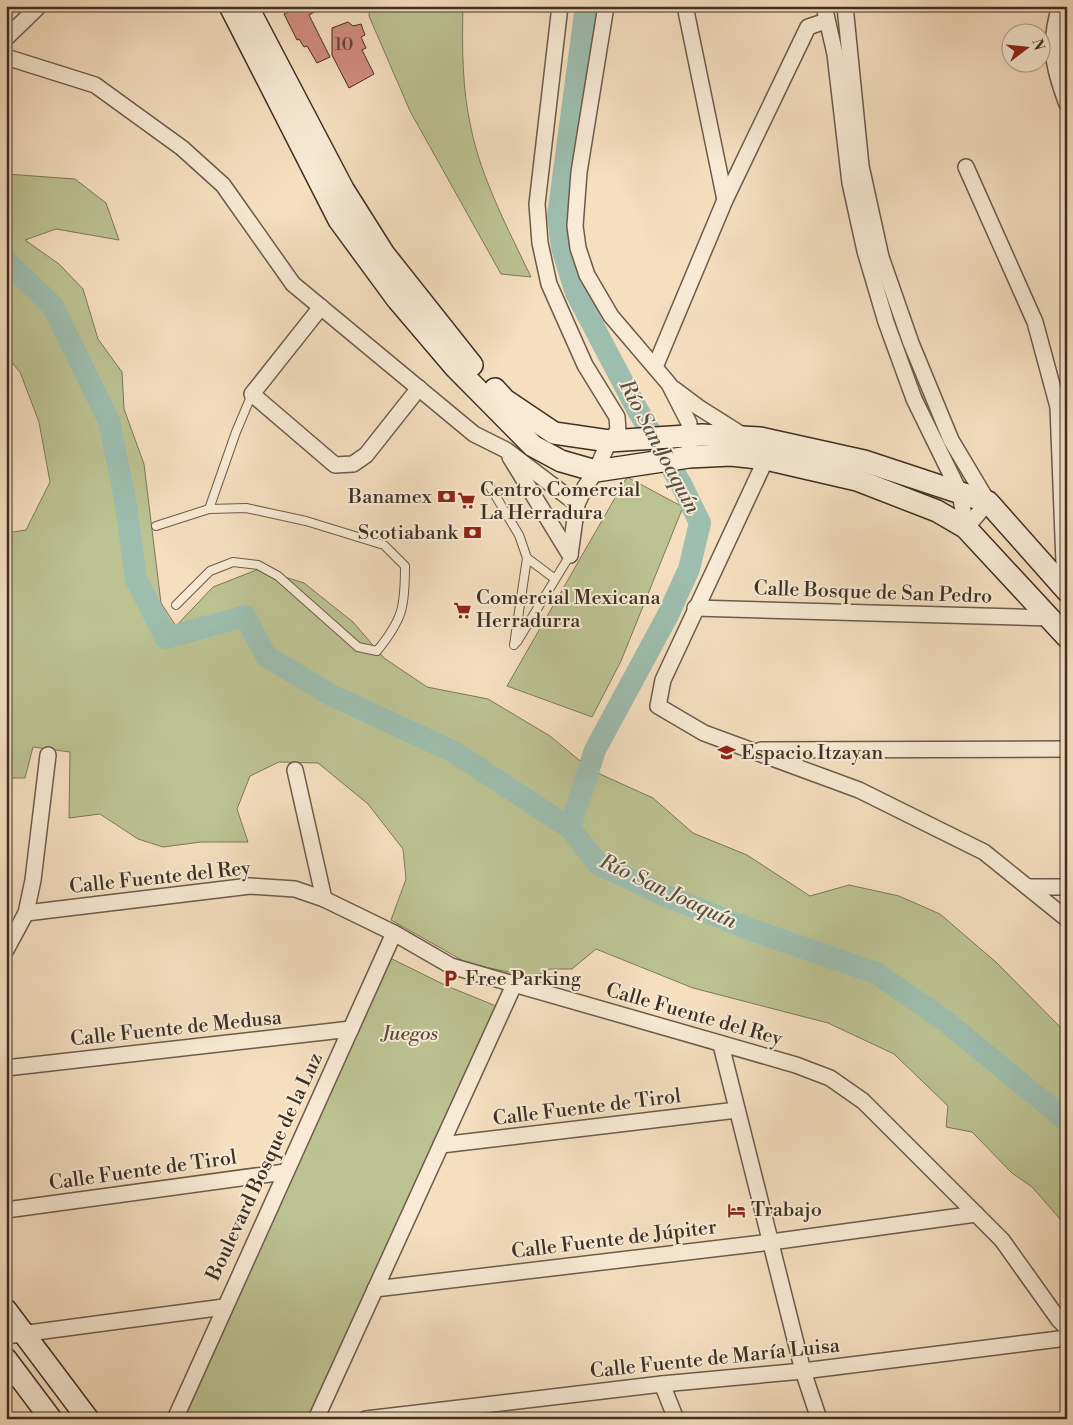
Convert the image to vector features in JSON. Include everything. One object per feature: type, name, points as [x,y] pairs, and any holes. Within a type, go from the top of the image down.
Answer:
[{"type":"main road","points":[[230,6],[339,220],[396,299],[454,366],[533,446],[561,461],[596,471],[689,457],[731,455],[768,450],[864,461],[988,502],[1066,590]]},
{"type":"main road","points":[[247,6],[343,189],[384,254],[478,371],[505,400],[554,433],[610,440],[688,436],[745,437],[768,450],[857,480],[938,511],[966,528],[1067,637]]},
{"type":"main road","points":[[986,548],[996,538],[1003,536],[1019,537]]},
{"type":"main road","points":[[6,1310],[15,1336],[88,1419]]},
{"type":"main road","points":[[6,1359],[51,1419]]},
{"type":"street","points":[[6,38],[38,6]]},
{"type":"street","points":[[560,6],[537,204],[540,243],[549,284],[585,365],[617,417],[618,431],[610,440],[596,471],[585,487],[577,504],[570,555]]},
{"type":"street","points":[[606,6],[579,172],[574,226],[578,248],[587,275],[611,316],[669,384],[686,417],[689,457]]},
{"type":"street","points":[[685,6],[725,200]]},
{"type":"street","points":[[845,6],[861,166],[884,266],[911,343],[951,440],[988,502],[966,528]]},
{"type":"street","points":[[1060,6],[1053,30],[1055,72],[1067,104]]},
{"type":"street","points":[[655,366],[725,200],[808,27],[825,13],[834,54],[850,183],[865,251],[886,322],[914,399],[960,493],[966,528]]},
{"type":"street","points":[[6,57],[95,85],[188,152],[223,185],[293,284],[474,434],[506,450],[577,504]]},
{"type":"street","points":[[841,114],[856,110]]},
{"type":"street","points":[[966,167],[1035,322],[1058,407],[1066,590]]},
{"type":"street","points":[[321,307],[252,394],[335,465],[352,464],[366,455],[419,388]]},
{"type":"street","points":[[669,384],[698,407],[745,437]]},
{"type":"street","points":[[506,450],[533,446],[545,427]]},
{"type":"street","points":[[506,450],[570,555]]},
{"type":"street","points":[[768,450],[663,680],[658,706],[704,733],[859,790],[984,852],[1067,919]]},
{"type":"street","name":"Calle Bosque de San Pedro","points":[[695,608],[1050,618]]},
{"type":"street","points":[[751,750],[1067,749]]},
{"type":"street","points":[[6,950],[26,913],[33,880],[48,754]]},
{"type":"street","points":[[295,770],[324,899]]},
{"type":"street","name":"Calle Fuente del Rey","points":[[26,913],[250,886],[295,889],[324,899],[394,933],[450,966],[796,1065],[830,1078],[862,1100],[1002,1240],[1059,1320],[1067,1328]]},
{"type":"street","points":[[1028,887],[1067,886]]},
{"type":"street","name":"Boulevard Bosque de la Luz","points":[[175,1419],[394,933]]},
{"type":"street","points":[[316,1419],[514,985]]},
{"type":"street","name":"Calle Fuente de Medusa","points":[[6,1068],[351,1029]]},
{"type":"street","points":[[722,1045],[803,1371],[819,1419]]},
{"type":"street","name":"Calle Fuente de Tirol","points":[[441,1145],[738,1110]]},
{"type":"street","name":"Calle Fuente de Tirol","points":[[6,1210],[285,1172]]},
{"type":"street","name":"Calle Fuente de Júpiter","points":[[376,1288],[771,1242],[976,1214]]},
{"type":"street","points":[[15,1336],[224,1307]]},
{"type":"street","name":"Calle Fuente de María Luisa","points":[[366,1419],[662,1384],[803,1371],[1067,1338]]},
{"type":"street","points":[[662,1384],[676,1419]]},
{"type":"lane","points":[[209,509],[236,432],[252,394]]},
{"type":"lane","points":[[489,485],[519,535],[527,558],[514,645],[570,555]]},
{"type":"lane","points":[[156,526],[209,509],[246,508],[306,521],[384,545],[405,566],[405,601],[392,632],[377,651],[358,647],[278,576],[258,565],[233,562],[210,571],[176,605]]},
{"type":"lane","points":[[527,558],[555,579]]},
{"type":"green space","points":[[370,6],[463,6],[464,83],[468,113],[476,147],[497,204],[531,277],[501,274],[410,111],[369,16]]},
{"type":"green space","points":[[6,174],[75,179],[106,203],[119,240],[56,229],[25,240],[59,264],[83,289],[98,339],[122,372],[124,409],[144,464],[161,603],[176,626],[213,587],[259,569],[304,583],[353,622],[384,658],[427,687],[488,699],[550,736],[591,770],[653,798],[693,833],[747,855],[810,896],[849,885],[899,896],[940,914],[997,963],[1067,1034],[1067,1227],[1032,1187],[1012,1173],[972,1132],[946,1127],[948,1106],[894,1054],[828,1023],[693,988],[596,949],[572,969],[550,969],[534,977],[469,964],[391,920],[406,879],[403,849],[368,804],[318,763],[279,762],[250,776],[237,809],[248,842],[201,842],[163,847],[138,839],[100,814],[69,818],[70,752],[33,747],[25,778],[6,778],[6,533],[26,530],[50,482],[39,422],[20,372],[6,356]]},
{"type":"green space","points":[[627,477],[683,507],[621,661],[592,717],[507,686]]},
{"type":"green space","name":"Juegos","points":[[386,956],[447,986],[501,1008],[313,1419],[174,1419]]},
{"type":"building","points":[[291,6],[325,6],[309,15],[330,57],[317,63],[307,46],[304,47],[299,39],[297,40],[284,14],[293,10]]},
{"type":"building","points":[[348,22],[353,26],[361,24],[365,35],[361,37],[366,48],[362,50],[374,74],[349,88],[332,55],[332,28]]},
{"type":"waterway","name":"Río San Joaquín","points":[[570,828],[595,750],[668,615],[689,569],[700,523],[681,484],[637,409],[576,293],[562,248],[558,216],[586,6]]},
{"type":"waterway","points":[[6,261],[52,305],[109,421],[125,499],[136,579],[166,638],[245,616],[266,656],[331,695],[454,752],[570,828],[598,864],[666,896],[749,929],[876,973],[944,1020],[1067,1121]]},
{"type":"place","name":"Banamex","points":[[446,497]]},
{"type":"place","name":"Centro Comercial La Herradura","points":[[466,501]]},
{"type":"place","name":"Scotiabank","points":[[472,533]]},
{"type":"place","name":"Comercial Mexicana Herradurra","points":[[462,610]]},
{"type":"place","name":"Espacio Itzayan","points":[[727,753]]},
{"type":"place","name":"Free Parking","points":[[451,979]]},
{"type":"place","name":"Trabajo","points":[[737,1210]]}]
